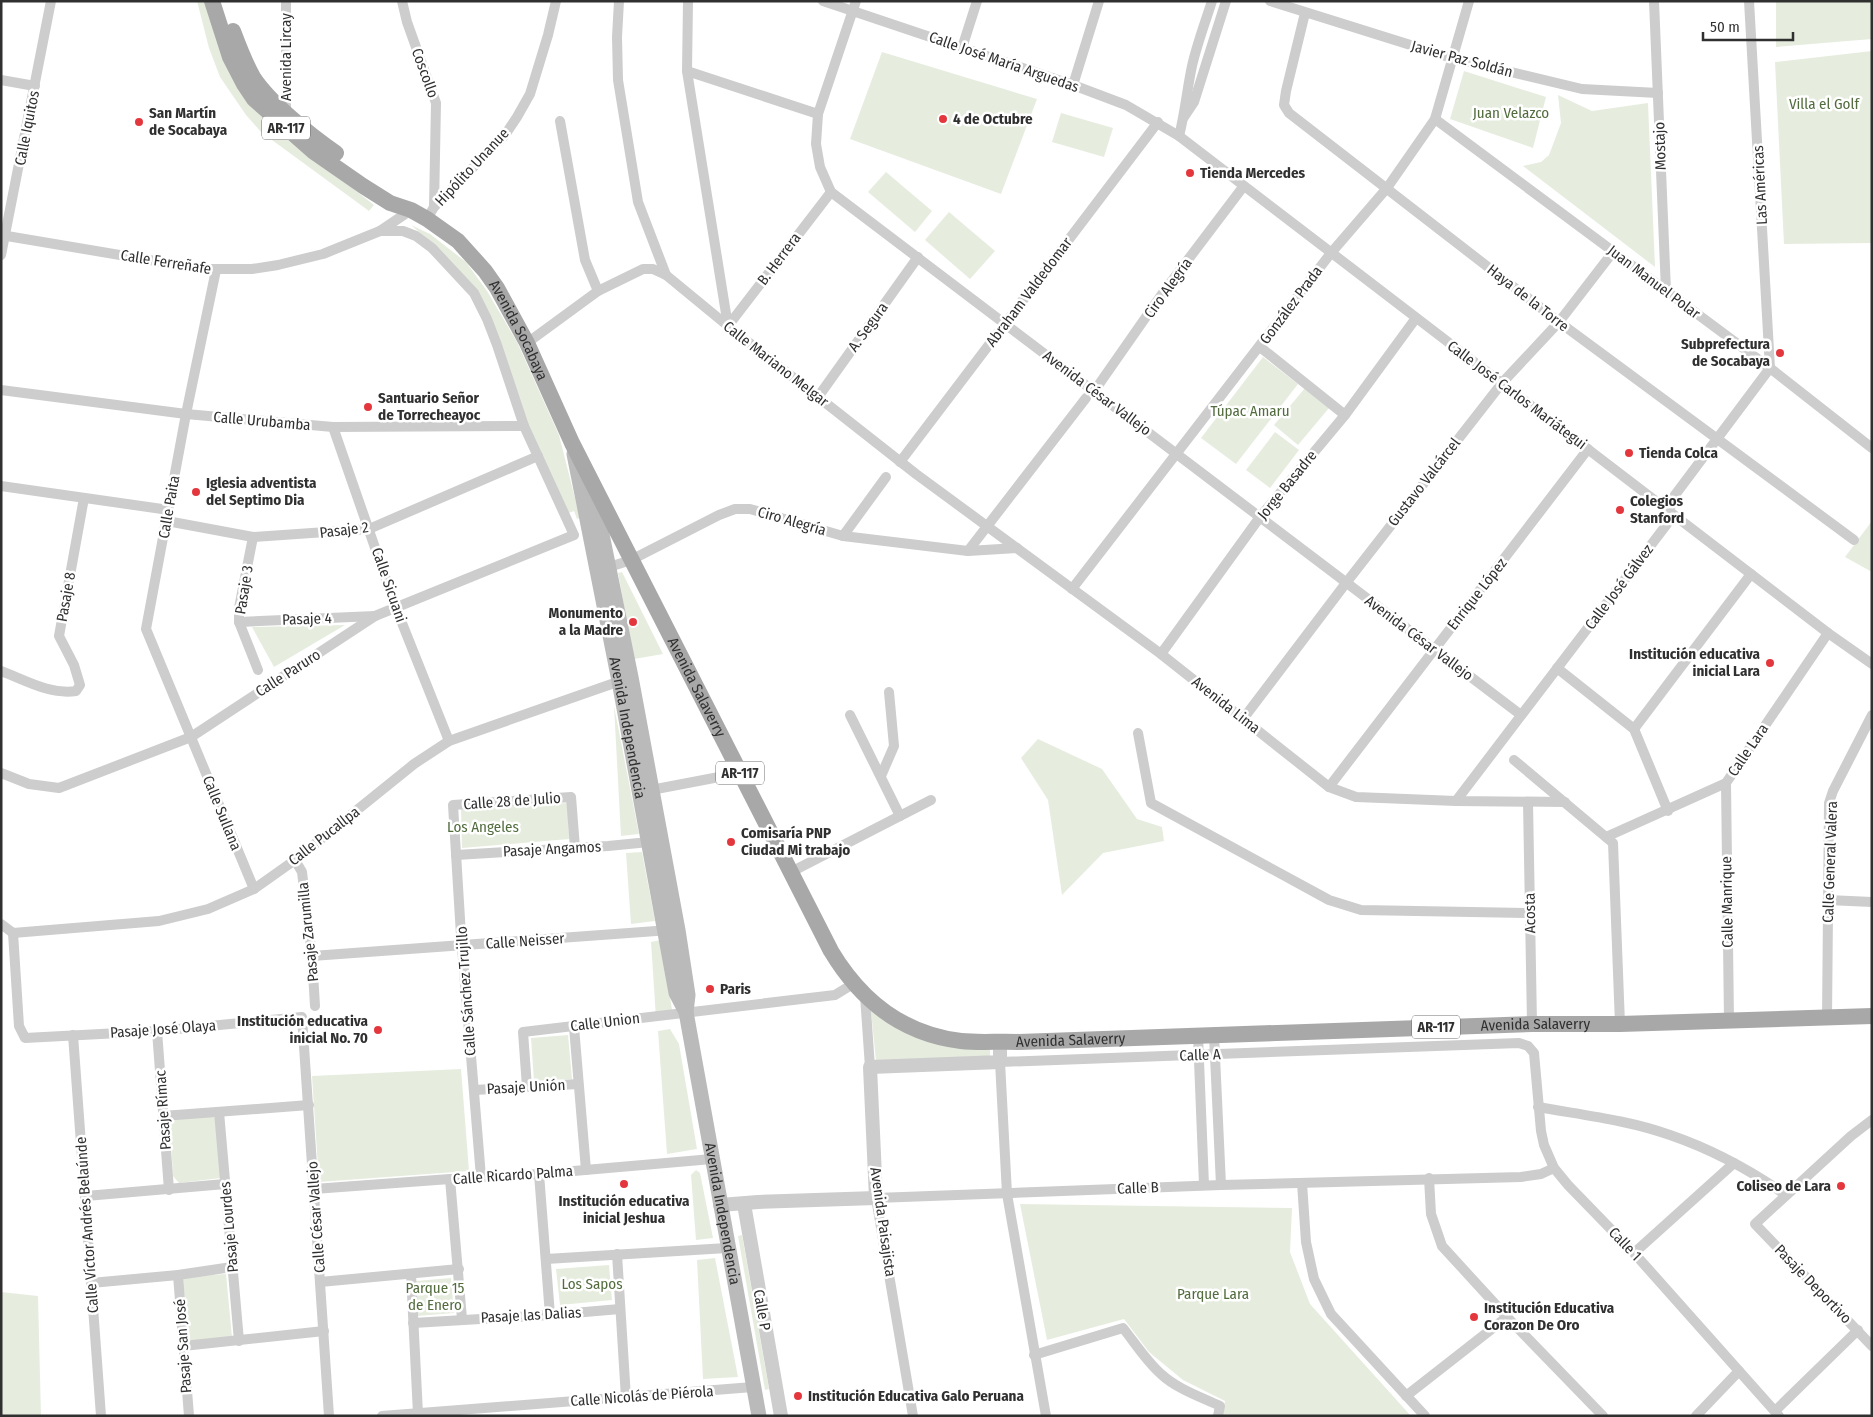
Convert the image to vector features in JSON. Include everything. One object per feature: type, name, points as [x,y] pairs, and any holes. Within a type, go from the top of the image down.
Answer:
[{"type":"main road","name":"Avenida Socabaya","points":[[212,1],[230,57],[254,99],[314,152],[381,198],[411,210],[430,213],[485,270],[514,316],[591,480]]},
{"type":"main road","name":"Avenida Socabaya","points":[[224,1],[239,48],[254,78],[267,96],[321,143],[399,198],[411,210]]},
{"type":"main road","name":"Avenida Independencia","points":[[572,442],[603,569],[625,679],[651,790],[671,930]]},
{"type":"main road","name":"Avenida Independencia","points":[[591,480],[603,569]]},
{"type":"main road","name":"Avenida Salaverry","points":[[591,480],[831,951],[853,984],[865,996],[896,1020],[934,1036],[964,1041],[1000,1041],[1532,1024],[1620,1024],[1872,1016]]},
{"type":"main road","name":"Avenida Independencia","points":[[625,679],[649,842],[688,995],[686,1012],[758,1416]]},
{"type":"street","name":"Calle Iquitos","points":[[1,255],[3,235],[51,1]]},
{"type":"street","name":"Avenida Lircay","points":[[286,1],[286,112]]},
{"type":"street","name":"Coscollo","points":[[402,1],[407,22],[436,104],[430,213]]},
{"type":"street","name":"Hipólito Unanue","points":[[430,213],[504,135],[517,116],[530,94],[556,1]]},
{"type":"street","points":[[619,1],[617,37],[618,80],[638,202],[646,228],[666,275]]},
{"type":"street","points":[[688,1],[687,71],[728,326]]},
{"type":"street","name":"Calle José María Arguedas","points":[[823,1],[854,6],[962,48],[1126,105],[1179,136]]},
{"type":"street","points":[[962,48],[977,1]]},
{"type":"street","points":[[1073,85],[1099,1]]},
{"type":"street","points":[[1179,136],[1184,118],[1185,101],[1193,63],[1212,1]]},
{"type":"street","points":[[1184,118],[1194,102],[1226,1]]},
{"type":"street","name":"Javier Paz Soldán","points":[[1270,1],[1452,58],[1582,89],[1658,93]]},
{"type":"street","name":"González Prada","points":[[1072,589],[1260,347],[1331,252],[1386,188],[1435,119],[1469,1]]},
{"type":"street","name":"Mostajo","points":[[1654,1],[1666,291]]},
{"type":"street","name":"Las Américas","points":[[1749,1],[1770,368]]},
{"type":"street","name":"Avenida César Vallejo","points":[[854,6],[818,114],[816,144],[820,167],[831,192],[1095,390],[1521,716]]},
{"type":"street","name":"Haya de la Torre","points":[[1305,13],[1284,105],[1288,113],[1559,322],[1854,540]]},
{"type":"street","points":[[687,71],[818,114]]},
{"type":"street","points":[[1,80],[35,86]]},
{"type":"street","name":"Juan Manuel Polar","points":[[1435,119],[1770,368],[1872,448]]},
{"type":"street","points":[[560,121],[585,260],[598,291]]},
{"type":"street","name":"Abraham Valdedomar","points":[[900,462],[1158,122]]},
{"type":"street","name":"Calle José Carlos Mariátegui","points":[[1179,136],[1243,187],[1331,252],[1828,633],[1872,664]]},
{"type":"street","name":"Ciro Alegría","points":[[1095,390],[1162,294],[1243,187]]},
{"type":"street","name":"B. Herrera","points":[[728,326],[831,192]]},
{"type":"street","name":"Calle Ferreñafe","points":[[3,235],[216,270],[252,269],[301,261],[323,254],[380,230],[411,210]]},
{"type":"street","points":[[380,230],[403,231],[416,236],[432,248],[474,293],[488,319],[524,426],[538,456]]},
{"type":"street","name":"Gustavo Valcárcel","points":[[1243,719],[1502,383],[1559,322],[1613,252]]},
{"type":"street","name":"A. Segura","points":[[818,397],[918,257]]},
{"type":"street","name":"Calle Mariano Melgar","points":[[527,343],[598,291],[644,269],[653,269],[666,275],[900,462],[1017,548]]},
{"type":"street","name":"Calle Paita","points":[[191,737],[146,629],[186,414],[216,270]]},
{"type":"street","name":"Jorge Basadre","points":[[1161,654],[1260,517],[1345,415],[1416,318]]},
{"type":"street","points":[[1260,347],[1345,415]]},
{"type":"street","name":"Calle José Gálvez","points":[[1456,801],[1667,524],[1672,499],[1719,439],[1770,368]]},
{"type":"street","name":"Calle Urubamba","points":[[1,390],[186,414],[333,426],[524,426]]},
{"type":"street","points":[[968,551],[1086,398]]},
{"type":"street","name":"Calle Sicuani","points":[[333,426],[396,608],[449,741]]},
{"type":"street","name":"Enrique López","points":[[1329,787],[1588,449]]},
{"type":"street","name":"Pasaje 2","points":[[167,521],[252,537],[369,530],[538,456]]},
{"type":"street","name":"Calle Paruro","points":[[1,773],[29,784],[59,788],[191,737],[375,616],[574,535],[538,456]]},
{"type":"street","points":[[844,536],[886,477]]},
{"type":"street","points":[[1,486],[169,510]]},
{"type":"street","name":"Pasaje 8","points":[[1,671],[64,693],[76,691],[80,685],[78,675],[59,636],[84,498]]},
{"type":"street","name":"Ciro Alegría","points":[[603,569],[632,560],[734,509],[750,509],[844,536],[968,551],[1017,548]]},
{"type":"street","name":"Pasaje 3","points":[[252,537],[239,608],[239,622],[258,670]]},
{"type":"street","name":"Avenida Lima","points":[[1017,548],[1161,654],[1329,787],[1356,798],[1565,802]]},
{"type":"street","points":[[1634,729],[1751,574]]},
{"type":"street","name":"Pasaje 4","points":[[239,622],[375,616]]},
{"type":"street","name":"Calle Lara","points":[[1606,837],[1726,784],[1828,633]]},
{"type":"street","points":[[1557,668],[1634,729],[1668,811]]},
{"type":"street","name":"Calle Pucallpa","points":[[13,933],[159,921],[208,909],[254,890],[295,860],[414,764],[449,741],[625,679]]},
{"type":"street","points":[[881,776],[894,746],[889,692]]},
{"type":"street","points":[[850,715],[900,816]]},
{"type":"street","name":"Calle General Valera","points":[[1827,1018],[1829,803],[1833,791],[1872,715]]},
{"type":"street","points":[[1138,733],[1151,803],[1329,900],[1361,910],[1530,913]]},
{"type":"street","name":"Calle Sullana","points":[[191,737],[254,890]]},
{"type":"street","points":[[1514,760],[1613,844],[1620,1024]]},
{"type":"street","points":[[651,790],[740,773]]},
{"type":"street","name":"Calle Manrique","points":[[1726,784],[1728,1021]]},
{"type":"street","name":"Calle 28 de Julio","points":[[453,805],[571,798],[575,848]]},
{"type":"street","points":[[791,872],[930,800]]},
{"type":"street","name":"Acosta","points":[[1528,802],[1532,1024]]},
{"type":"street","name":"Calle Sánchez Trujillo","points":[[453,805],[462,945],[481,1177]]},
{"type":"street","name":"Pasaje Angamos","points":[[456,855],[649,842]]},
{"type":"street","name":"Pasaje Zarumilla","points":[[295,860],[302,872],[312,956],[315,1006]]},
{"type":"street","points":[[1828,900],[1872,902]]},
{"type":"street","points":[[1,924],[13,933]]},
{"type":"street","name":"Calle Neisser","points":[[312,956],[671,930]]},
{"type":"street","name":"Pasaje José Olaya","points":[[13,933],[19,1026],[25,1038],[72,1034],[157,1031],[302,1017]]},
{"type":"street","name":"Calle Union","points":[[527,1087],[523,1032],[835,995],[853,984]]},
{"type":"street","name":"Avenida Paisajista","points":[[865,996],[876,1198],[913,1416]]},
{"type":"street","name":"Calle César Vallejo","points":[[302,1017],[329,1416]]},
{"type":"street","points":[[574,1027],[586,1170]]},
{"type":"street","name":"Pasaje Rímac","points":[[157,1031],[169,1190]]},
{"type":"street","name":"Calle Víctor Andrés Belaúnde","points":[[72,1034],[86,1196],[101,1416]]},
{"type":"street","points":[[1206,1035],[1214,1054],[1221,1185]]},
{"type":"street","points":[[1204,1185],[1199,1055],[1206,1035]]},
{"type":"street","points":[[1000,1041],[1007,1194],[1046,1416]]},
{"type":"street","name":"Calle A","points":[[870,1067],[1519,1044],[1528,1046]]},
{"type":"street","name":"Calle 1","points":[[1528,1046],[1534,1054],[1538,1107],[1544,1145],[1554,1168],[1634,1253],[1777,1414]]},
{"type":"street","name":"Pasaje Unión","points":[[474,1090],[578,1084]]},
{"type":"street","points":[[163,1116],[309,1105]]},
{"type":"street","points":[[1538,1107],[1669,1134],[1734,1163],[1786,1194],[1851,1136],[1872,1120]]},
{"type":"street","name":"Pasaje Lourdes","points":[[219,1112],[239,1341]]},
{"type":"street","name":"Calle Ricardo Palma","points":[[314,1189],[450,1178],[539,1174],[712,1159]]},
{"type":"street","points":[[1634,1253],[1734,1163]]},
{"type":"street","name":"Calle B","points":[[720,1205],[1204,1185],[1521,1177],[1541,1174],[1554,1168]]},
{"type":"street","points":[[539,1174],[550,1316]]},
{"type":"street","points":[[450,1178],[462,1319]]},
{"type":"street","points":[[1429,1178],[1431,1214],[1442,1246],[1507,1317],[1603,1416]]},
{"type":"street","points":[[1302,1183],[1306,1242],[1314,1279],[1331,1314],[1425,1416]]},
{"type":"street","points":[[86,1196],[225,1184]]},
{"type":"street","name":"Pasaje Deportivo","points":[[1786,1194],[1755,1224],[1872,1346]]},
{"type":"street","name":"Calle P","points":[[744,1204],[781,1416]]},
{"type":"street","points":[[546,1259],[727,1248]]},
{"type":"street","points":[[617,1254],[626,1398]]},
{"type":"street","points":[[92,1283],[178,1275],[232,1267]]},
{"type":"street","points":[[320,1282],[459,1269]]},
{"type":"street","points":[[411,1274],[418,1414]]},
{"type":"street","name":"Pasaje San José","points":[[178,1275],[189,1416]]},
{"type":"street","name":"Pasaje las Dalias","points":[[413,1323],[550,1316],[620,1309]]},
{"type":"street","points":[[1406,1396],[1507,1317]]},
{"type":"street","points":[[1034,1355],[1123,1328],[1162,1375],[1188,1391],[1220,1406],[1218,1416]]},
{"type":"street","points":[[1777,1414],[1858,1330]]},
{"type":"street","points":[[183,1346],[324,1331]]},
{"type":"street","points":[[1696,1416],[1739,1371]]},
{"type":"street","name":"Calle Nicolás de Piérola","points":[[382,1416],[517,1411],[626,1398],[753,1387]]},
{"type":"green space","points":[[197,1],[207,1],[285,135],[374,205],[369,211],[261,132],[246,115],[220,77],[209,48]]},
{"type":"green space","points":[[1776,1],[1872,1],[1872,39],[1776,47]]},
{"type":"green space","name":"Villa el Golf","points":[[1872,51],[1872,243],[1784,244],[1775,62]]},
{"type":"green space","name":"4 de Octubre","points":[[882,52],[1037,99],[1001,194],[850,139]]},
{"type":"green space","name":"Juan Velazco","points":[[1464,71],[1546,97],[1533,148],[1450,119]]},
{"type":"green space","points":[[1558,95],[1592,111],[1648,103],[1655,267],[1523,166],[1541,162],[1549,155],[1561,123]]},
{"type":"green space","points":[[1061,113],[1113,128],[1104,157],[1052,142]]},
{"type":"green space","points":[[886,172],[932,211],[915,232],[868,192]]},
{"type":"green space","points":[[949,212],[995,251],[970,279],[925,240]]},
{"type":"green space","points":[[411,225],[430,234],[466,262],[487,291],[517,342],[559,435],[580,518],[577,519],[574,511],[566,514],[526,423],[489,320],[433,244]]},
{"type":"green space","name":"Túpac Amaru","points":[[1263,357],[1298,384],[1236,464],[1201,438]]},
{"type":"green space","points":[[1305,388],[1329,408],[1298,445],[1274,425]]},
{"type":"green space","points":[[1275,432],[1299,450],[1270,488],[1246,470]]},
{"type":"green space","points":[[1872,521],[1872,572],[1845,557]]},
{"type":"green space","points":[[622,572],[663,654],[634,659],[618,573]]},
{"type":"green space","points":[[345,625],[274,667],[252,627]]},
{"type":"green space","points":[[614,706],[639,834],[621,836]]},
{"type":"green space","points":[[1038,739],[1102,769],[1137,819],[1162,827],[1164,841],[1103,853],[1062,895],[1048,800],[1021,758]]},
{"type":"green space","name":"Los Angeles","points":[[568,803],[569,839],[462,848],[461,809]]},
{"type":"green space","points":[[642,852],[655,921],[631,924],[626,853]]},
{"type":"green space","points":[[661,940],[673,1016],[656,1018],[651,942]]},
{"type":"green space","points":[[871,1011],[901,1029],[990,1047],[990,1056],[876,1061]]},
{"type":"green space","points":[[670,1029],[679,1044],[697,1149],[667,1154],[658,1031]]},
{"type":"green space","points":[[568,1035],[572,1079],[534,1081],[531,1038]]},
{"type":"green space","points":[[461,1069],[469,1171],[319,1182],[312,1076]]},
{"type":"green space","points":[[211,1115],[217,1120],[221,1178],[179,1183],[173,1176],[170,1124],[176,1119]]},
{"type":"green space","points":[[696,1170],[700,1173],[713,1238],[696,1240],[691,1175]]},
{"type":"green space","name":"Parque Lara","points":[[1020,1204],[1292,1208],[1290,1252],[1310,1304],[1411,1416],[1223,1416],[1225,1401],[1183,1380],[1149,1352],[1124,1319],[1047,1340]]},
{"type":"green space","points":[[742,1235],[769,1389],[765,1390],[738,1236]]},
{"type":"green space","points":[[715,1258],[738,1377],[703,1379],[697,1260]]},
{"type":"green space","name":"Los Sapos","points":[[609,1265],[612,1300],[560,1305],[556,1269]]},
{"type":"green space","points":[[226,1274],[232,1337],[188,1341],[183,1277]]},
{"type":"green space","name":"Parque 15 de Enero","points":[[451,1278],[454,1313],[417,1316],[416,1281]]},
{"type":"green space","points":[[1,1292],[38,1296],[41,1416],[1,1416]]},
{"type":"place","name":"4 de Octubre","points":[[943,119]]},
{"type":"place","name":"San Martín de Socabaya","points":[[139,122]]},
{"type":"place","name":"Tienda Mercedes","points":[[1190,173]]},
{"type":"place","name":"Subprefectura de Socabaya","points":[[1780,353]]},
{"type":"place","name":"Santuario Señor de Torrecheayoc","points":[[368,407]]},
{"type":"place","name":"Tienda Colca","points":[[1629,453]]},
{"type":"place","name":"Iglesia adventista del Septimo Dia","points":[[196,492]]},
{"type":"place","name":"Colegios Stanford","points":[[1620,510]]},
{"type":"place","name":"Monumento a la Madre","points":[[633,622]]},
{"type":"place","name":"Institución educativa inicial Lara","points":[[1770,663]]},
{"type":"place","name":"Comisaría PNP Ciudad Mi trabajo","points":[[731,842]]},
{"type":"place","name":"Paris","points":[[710,989]]},
{"type":"place","name":"Institución educativa inicial No. 70","points":[[378,1030]]},
{"type":"place","name":"Institución educativa inicial Jeshua","points":[[624,1184]]},
{"type":"place","name":"Coliseo de Lara","points":[[1841,1186]]},
{"type":"place","name":"Institución Educativa Corazon De Oro","points":[[1474,1317]]},
{"type":"place","name":"Institución Educativa Galo Peruana","points":[[798,1396]]}]
